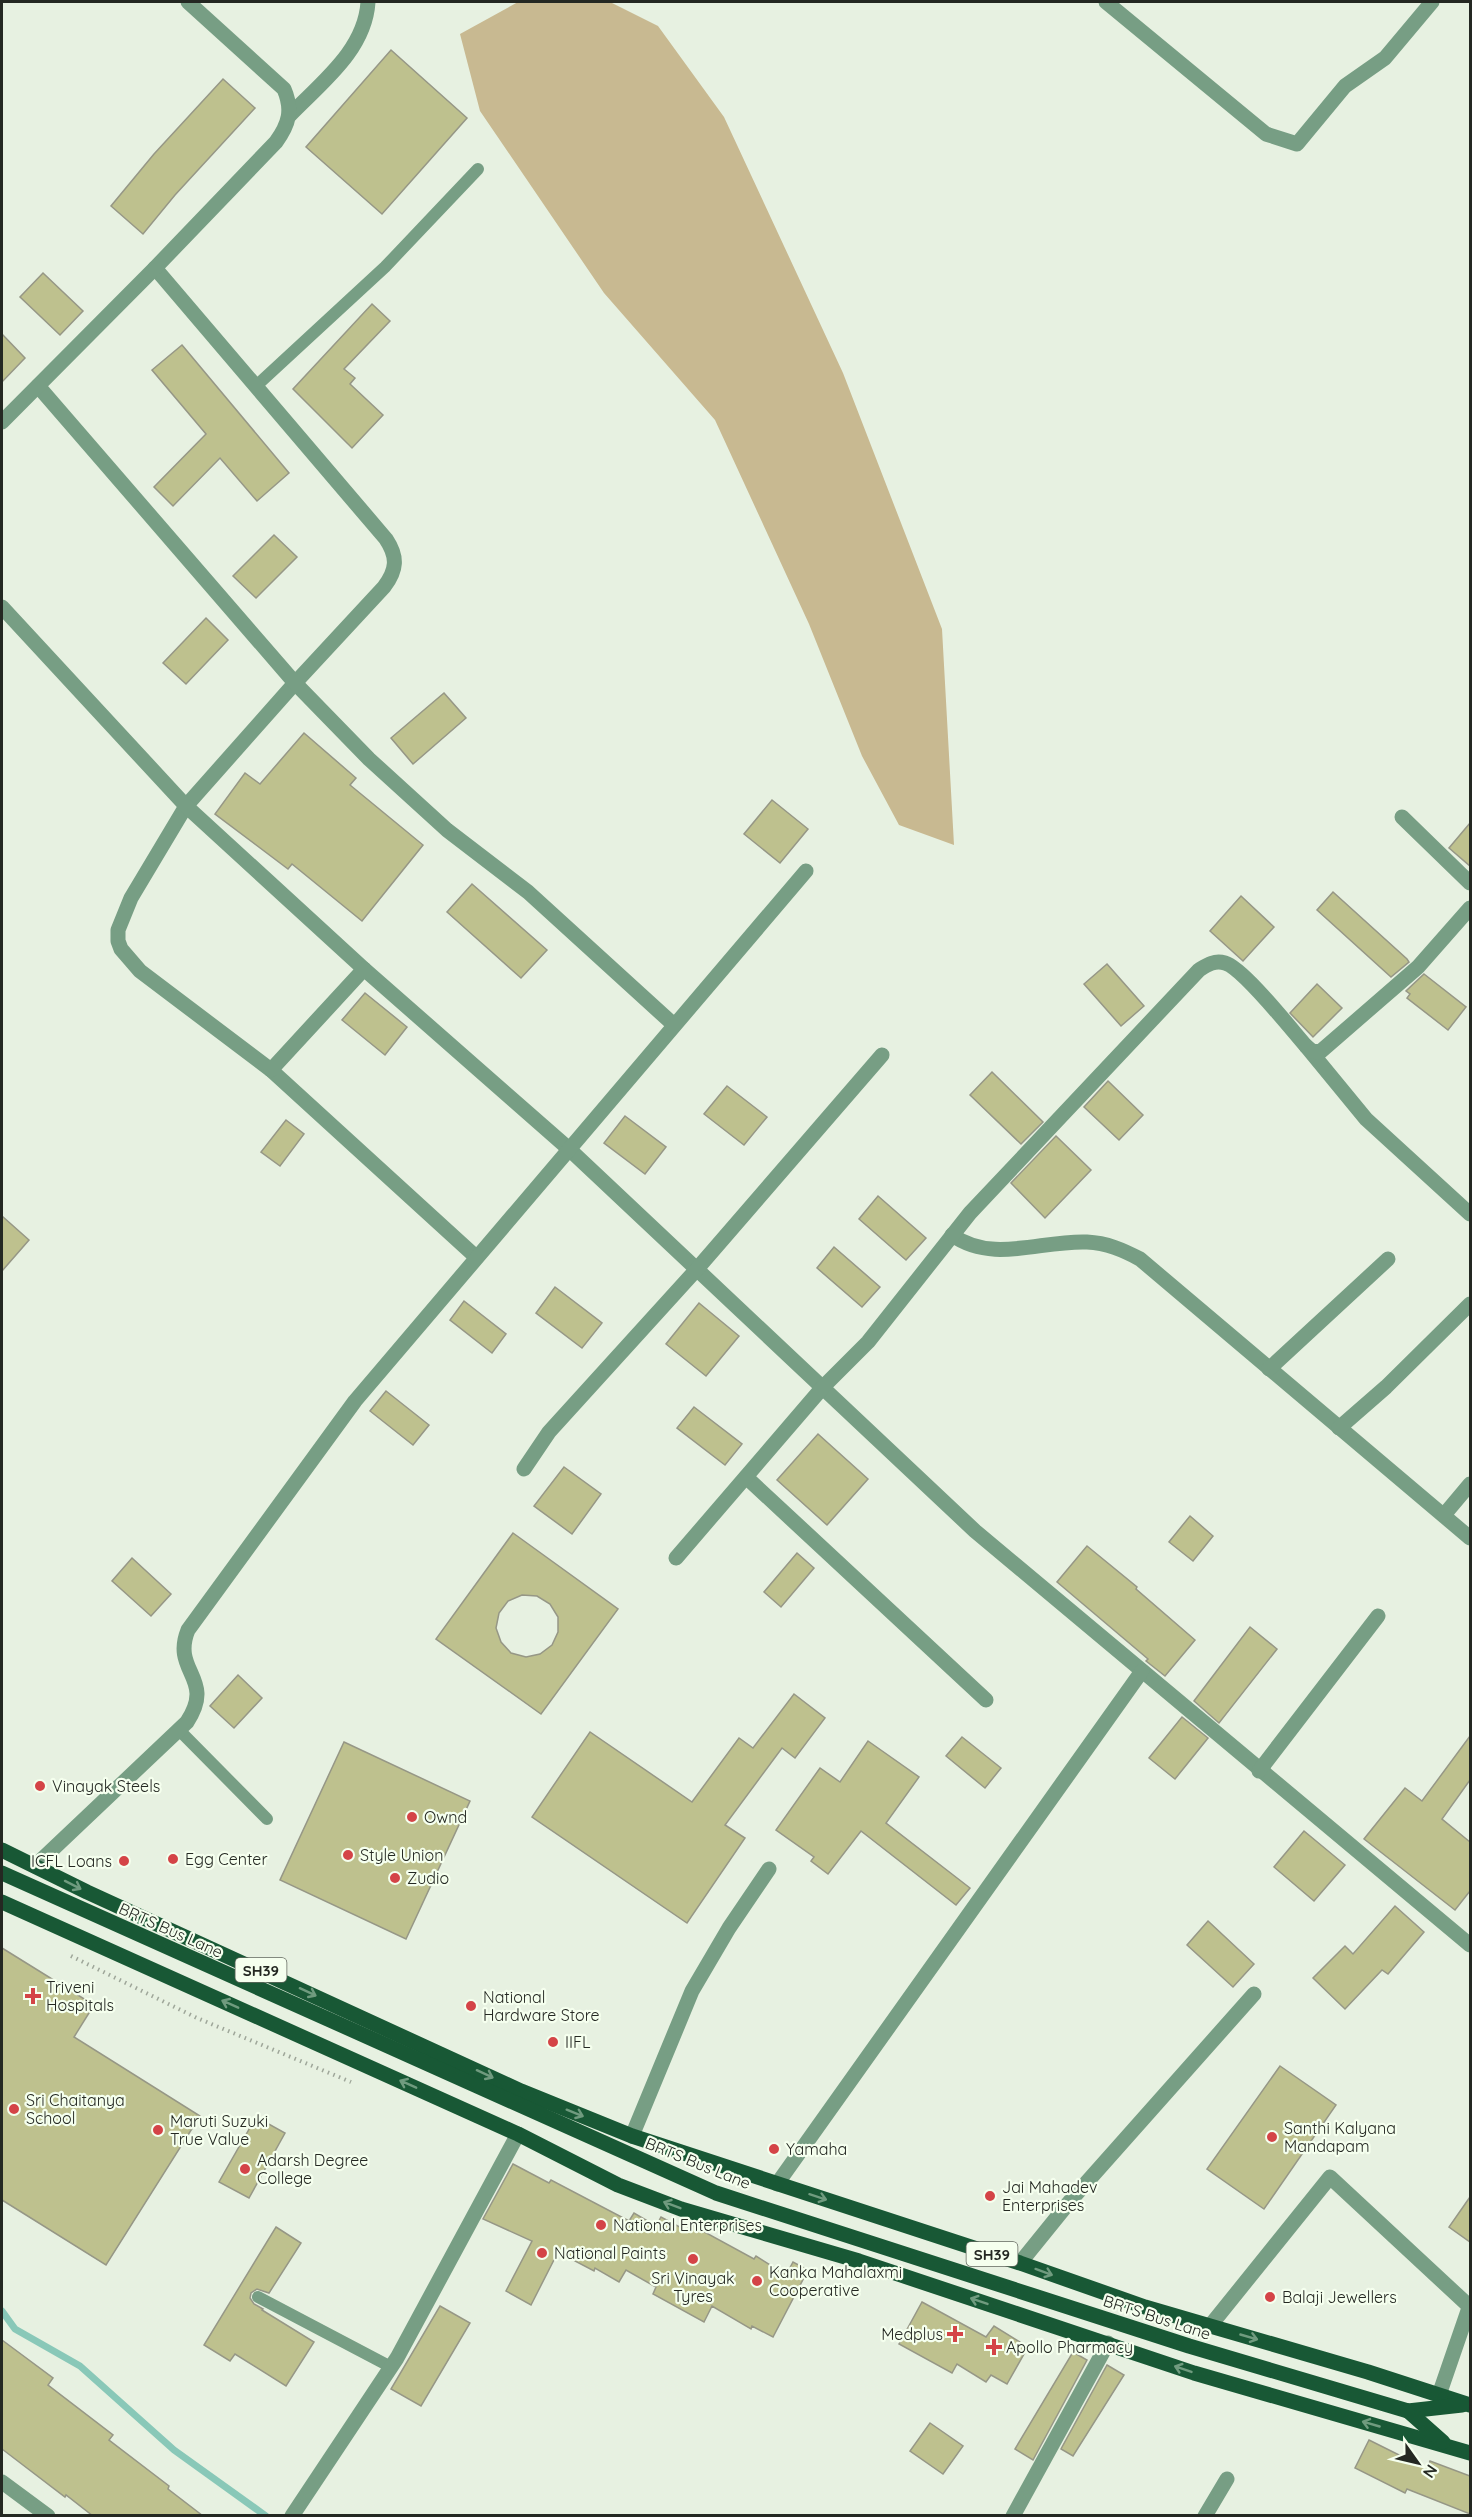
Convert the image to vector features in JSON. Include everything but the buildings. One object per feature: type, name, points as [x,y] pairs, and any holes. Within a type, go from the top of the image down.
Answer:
[{"type":"main road","name":"SH39","points":[[2,1850],[87,1892],[521,2091],[632,2136],[1020,2263],[1144,2307],[1469,2405]]},
{"type":"main road","points":[[2,1897],[35,1866]]},
{"type":"main road","name":"BRTS Bus Lane","points":[[2,1873],[716,2193],[1189,2346],[1408,2411]]},
{"type":"main road","name":"SH39","points":[[2,1902],[518,2134],[618,2185],[681,2209],[859,2260],[1194,2373],[1470,2453]]},
{"type":"main road","points":[[1408,2411],[1469,2405]]},
{"type":"main road","points":[[1408,2411],[1447,2446]]},
{"type":"street","points":[[2,422],[276,142],[288,123],[290,115],[284,89],[189,2]]},
{"type":"street","points":[[290,115],[347,57],[362,31],[368,16],[369,2]]},
{"type":"street","points":[[1106,2],[1266,134],[1297,144],[1344,86],[1385,58],[1432,2]]},
{"type":"street","points":[[155,268],[386,539],[395,556],[394,571],[384,587],[186,806],[131,898],[118,930],[118,941],[128,959],[140,971],[271,1070],[476,1257]]},
{"type":"street","points":[[38,386],[295,683],[369,759],[447,830],[528,892],[674,1025]]},
{"type":"street","points":[[5,618],[186,806],[364,969],[569,1149],[975,1531],[1259,1771],[1470,1945]]},
{"type":"street","points":[[1402,817],[1470,883]]},
{"type":"street","points":[[35,1866],[193,1713],[197,1702],[195,1681],[184,1659],[182,1649],[193,1620],[355,1401],[806,871]]},
{"type":"street","points":[[1306,1046],[1316,1052],[1325,1049],[1418,967],[1470,908]]},
{"type":"street","points":[[676,1558],[822,1387],[868,1342],[952,1235],[1056,1119],[1191,977],[1209,963],[1226,963],[1236,969],[1306,1046],[1366,1119],[1470,1214]]},
{"type":"street","points":[[271,1070],[364,969]]},
{"type":"street","points":[[524,1469],[549,1432],[697,1269],[882,1055]]},
{"type":"street","points":[[952,1235],[964,1244],[986,1250],[1010,1250],[1087,1242],[1113,1246],[1140,1259],[1470,1538]]},
{"type":"street","points":[[1269,1369],[1388,1259]]},
{"type":"street","points":[[1339,1428],[1386,1387],[1470,1304]]},
{"type":"street","points":[[746,1477],[986,1700]]},
{"type":"street","points":[[1444,1515],[1470,1484]]},
{"type":"street","points":[[1259,1771],[1378,1616]]},
{"type":"street","points":[[777,2184],[1142,1671]]},
{"type":"street","points":[[632,2136],[692,1991],[729,1928],[769,1869]]},
{"type":"street","points":[[1020,2263],[1071,2200],[1254,1994]]},
{"type":"street","points":[[292,2516],[392,2367],[518,2134]]},
{"type":"street","points":[[1210,2326],[1330,2177],[1470,2306],[1439,2395]]},
{"type":"street","points":[[1013,2516],[1108,2343]]},
{"type":"street","points":[[1205,2516],[1227,2480]]},
{"type":"street","points":[[2,2482],[48,2516]]},
{"type":"lane","points":[[256,386],[385,267],[478,169]]},
{"type":"lane","points":[[178,1730],[267,1819]]},
{"type":"lane","points":[[258,2297],[392,2367]]},
{"type":"shaded area","points":[[518,2],[610,2],[658,26],[724,117],[843,373],[942,629],[954,845],[899,825],[862,756],[809,624],[715,420],[604,293],[480,111],[460,34]]},
{"type":"waterway","points":[[2,2311],[15,2329],[80,2366],[174,2450],[266,2516]]},
{"type":"place","name":"Vinayak Steels","points":[[40,1786]]},
{"type":"place","name":"Ownd","points":[[412,1817]]},
{"type":"place","name":"Style Union","points":[[348,1855]]},
{"type":"place","name":"Egg Center","points":[[173,1859]]},
{"type":"place","name":"ICFL Loans","points":[[124,1861]]},
{"type":"place","name":"Zudio","points":[[395,1878]]},
{"type":"place","name":"Triveni Hospitals","points":[[33,1996]]},
{"type":"place","name":"National Hardware Store","points":[[471,2006]]},
{"type":"place","name":"IIFL","points":[[553,2042]]},
{"type":"place","name":"Sri Chaitanya School","points":[[14,2109]]},
{"type":"place","name":"Maruti Suzuki True Value","points":[[158,2130]]},
{"type":"place","name":"Santhi Kalyana Mandapam","points":[[1272,2137]]},
{"type":"place","name":"Yamaha","points":[[774,2149]]},
{"type":"place","name":"Adarsh Degree College","points":[[245,2169]]},
{"type":"place","name":"Jai Mahadev Enterprises","points":[[990,2196]]},
{"type":"place","name":"National Enterprises","points":[[601,2225]]},
{"type":"place","name":"National Paints","points":[[542,2253]]},
{"type":"place","name":"Sri Vinayak Tyres","points":[[693,2259]]},
{"type":"place","name":"Kanka Mahalaxmi Cooperative","points":[[757,2281]]},
{"type":"place","name":"Balaji Jewellers","points":[[1270,2297]]},
{"type":"place","name":"Medplus","points":[[955,2334]]},
{"type":"place","name":"Apollo Pharmacy","points":[[994,2347]]}]
